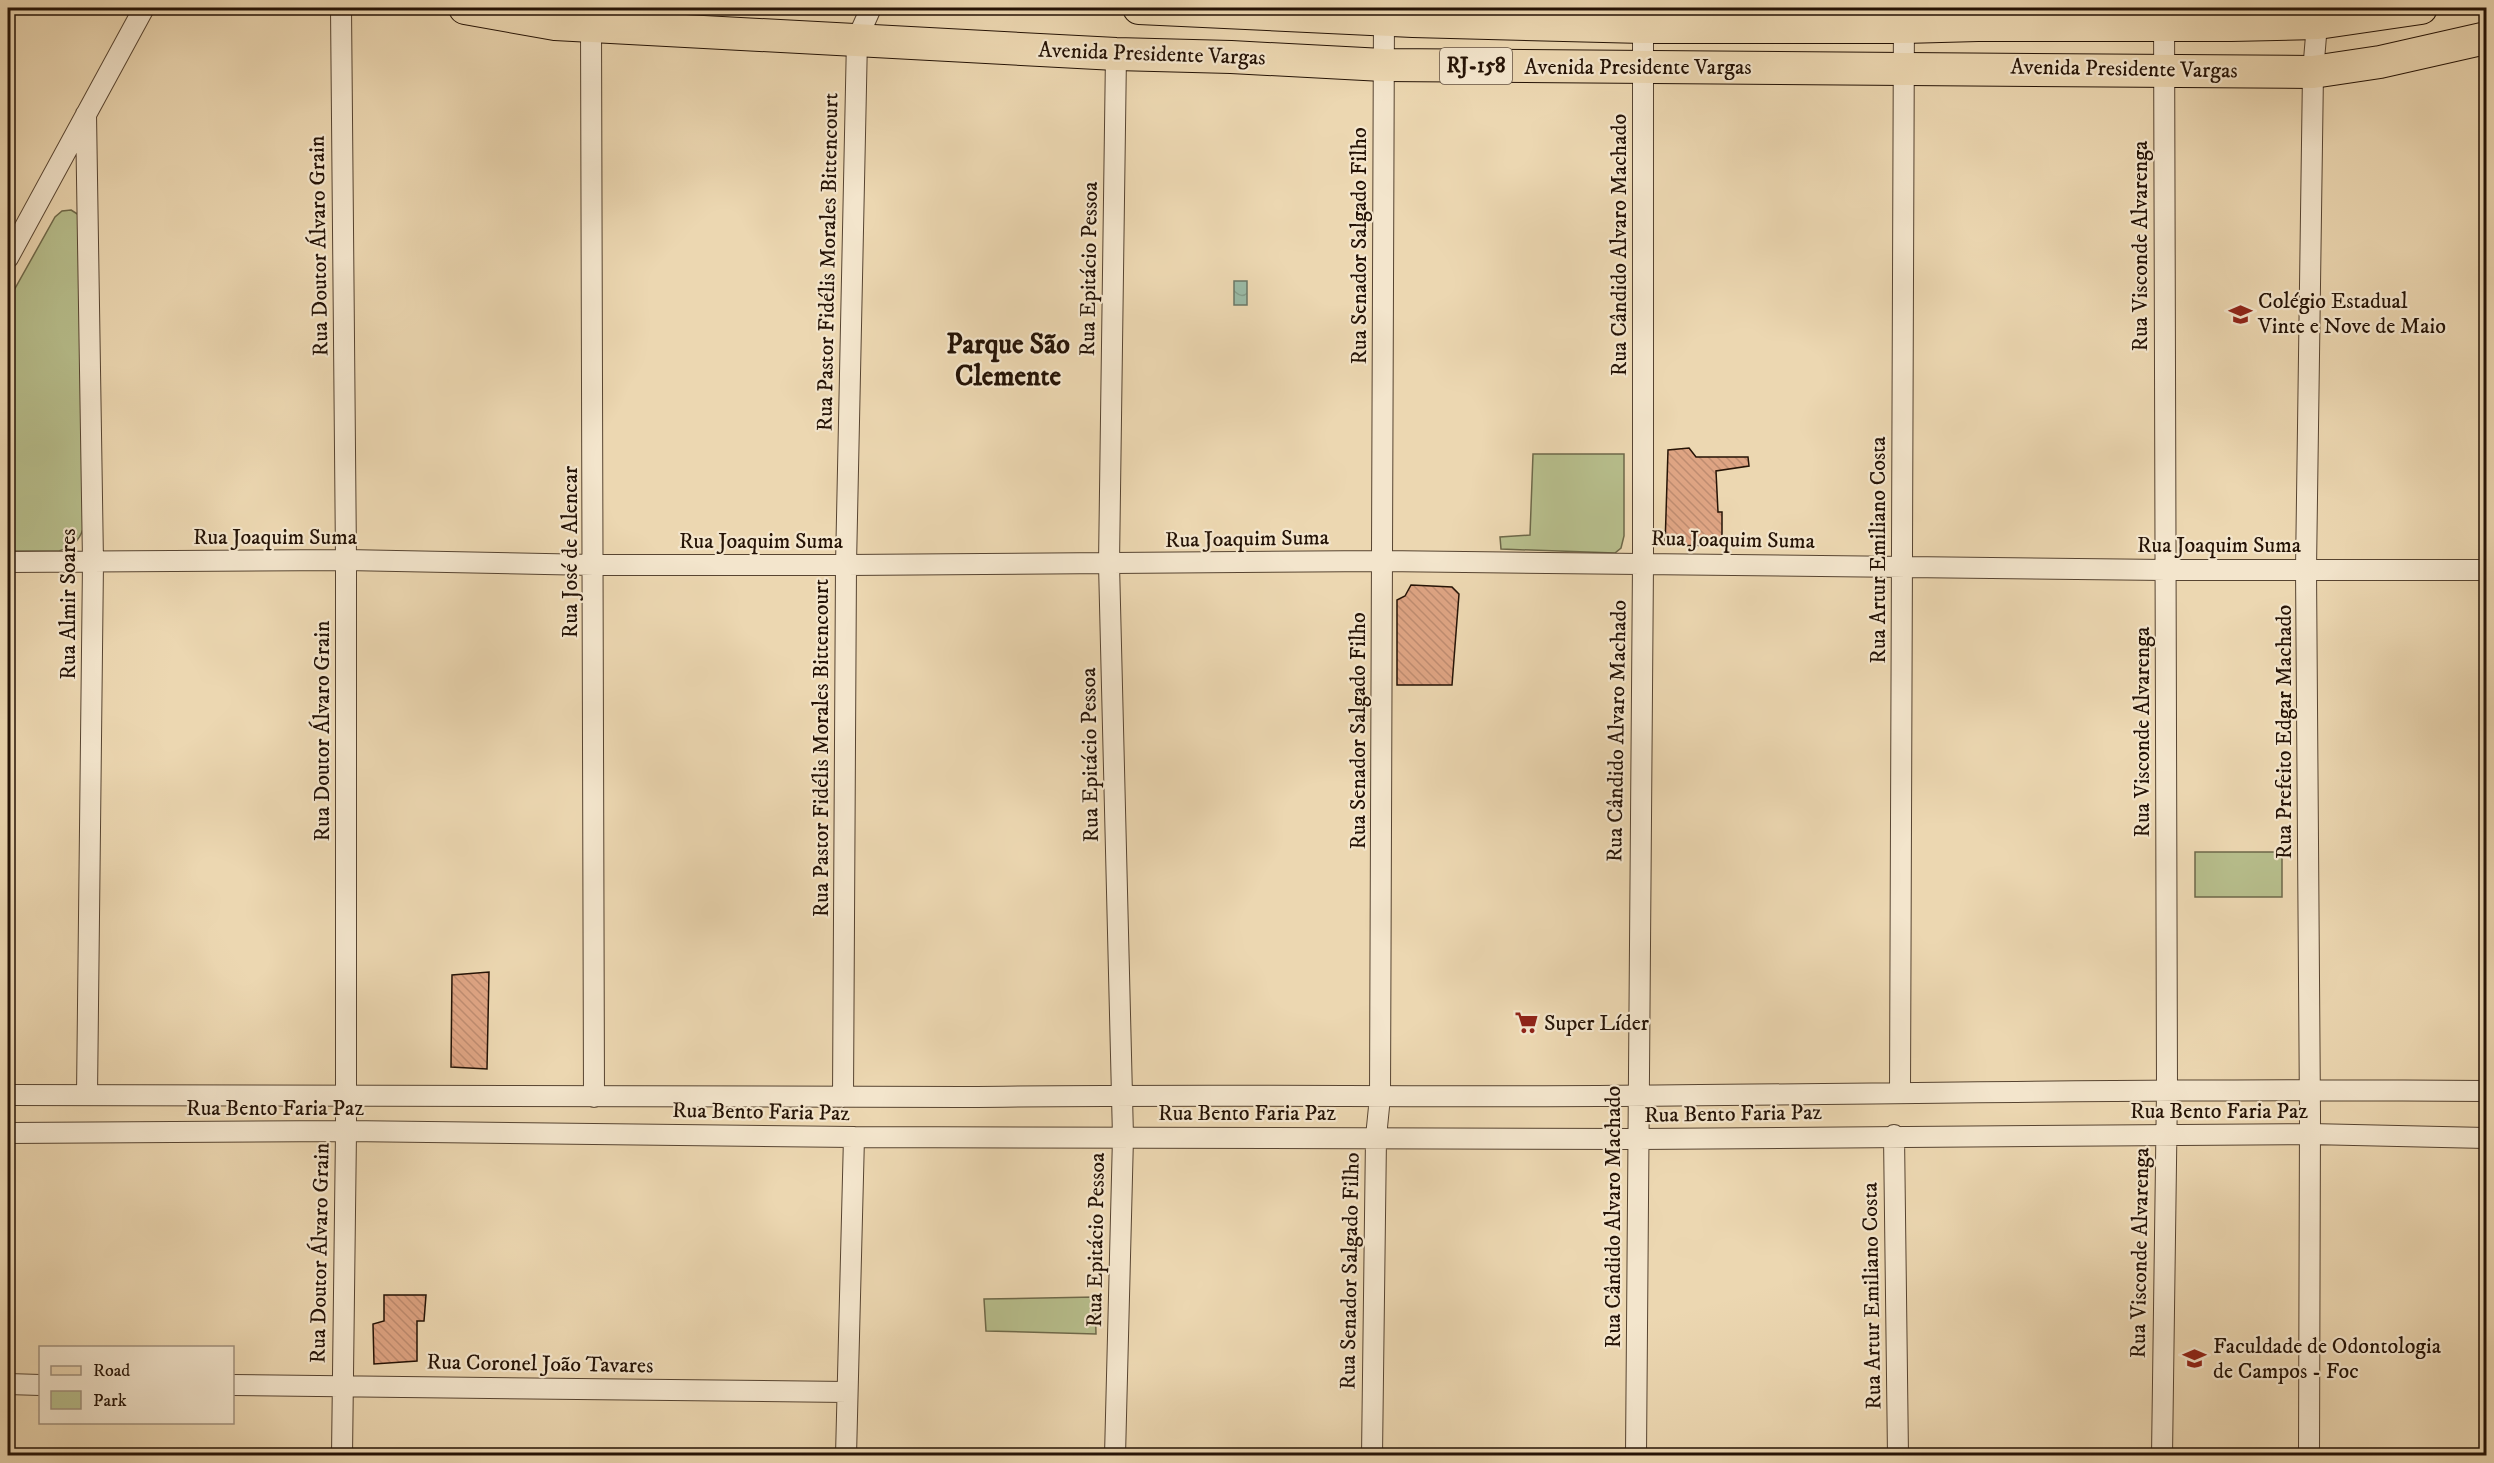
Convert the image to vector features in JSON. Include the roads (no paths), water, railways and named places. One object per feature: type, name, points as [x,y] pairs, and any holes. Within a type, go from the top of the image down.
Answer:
[{"type":"main road","name":"Avenida Presidente Vargas","points":[[465,8],[555,24],[594,16],[857,39],[1116,54],[1383,65],[2313,72],[2380,62],[2487,38]]},
{"type":"main road","name":"Avenida Presidente Vargas","points":[[1139,8],[1384,14],[1904,17],[1978,25],[2163,16],[2318,15],[2421,8]]},
{"type":"street","points":[[8,258],[144,8]]},
{"type":"street","name":"Rua Doutor Álvaro Grain","points":[[341,8],[346,560],[346,1131],[342,1455]]},
{"type":"street","points":[[857,39],[871,8]]},
{"type":"street","name":"Rua Senador Salgado Filho","points":[[1372,1455],[1376,1137],[1380,1097],[1384,14]]},
{"type":"street","name":"Rua Prefeito Edgar Machado","points":[[2309,1455],[2310,1089],[2306,569],[2313,72],[2318,15]]},
{"type":"street","name":"Rua José de Alencar","points":[[594,16],[594,1097]]},
{"type":"street","name":"Rua Visconde Alvarenga","points":[[2162,1455],[2167,1090],[2163,16]]},
{"type":"street","name":"Rua Cândido Alvaro Machado","points":[[1636,1455],[1643,563],[1643,17]]},
{"type":"street","name":"Rua Artur Emiliano Costa","points":[[1900,1093],[1904,17]]},
{"type":"street","name":"Rua Pastor Fidélis Morales Bittencourt","points":[[843,1097],[846,565],[857,39]]},
{"type":"street","name":"Rua Epitácio Pessoa","points":[[1115,1455],[1123,1137],[1109,564],[1116,54]]},
{"type":"street","name":"Rua Almir Soares","points":[[86,114],[93,562],[87,1095]]},
{"type":"street","name":"Rua Joaquim Suma","points":[[8,562],[346,560],[594,565],[846,565],[1382,561],[2166,570],[2487,570]]},
{"type":"street","name":"Rua Bento Faria Paz","points":[[8,1095],[1380,1097],[2310,1089],[2487,1090]]},
{"type":"street","name":"Rua Bento Faria Paz","points":[[8,1133],[346,1131],[854,1137],[1637,1139],[2310,1134],[2487,1138]]},
{"type":"street","name":"Rua Artur Emiliano Costa","points":[[1894,1136],[1898,1455]]},
{"type":"street","points":[[846,1455],[854,1137]]},
{"type":"street","points":[[8,1384],[39,1384]]},
{"type":"street","name":"Rua Coronel João Tavares","points":[[234,1385],[847,1392]]},
{"type":"water","points":[[1234,281],[1247,281],[1247,305],[1234,305]]},
{"type":"place","name":"Colégio Estadual Vinte e Nove de Maio","points":[[2240,314]]},
{"type":"place","name":"Super Líder","points":[[1526,1023]]},
{"type":"place","name":"Faculdade de Odontologia de Campos - Foc","points":[[2195,1359]]},
{"type":"district","name":"Parque São Clemente","points":[[1008,360]]}]
